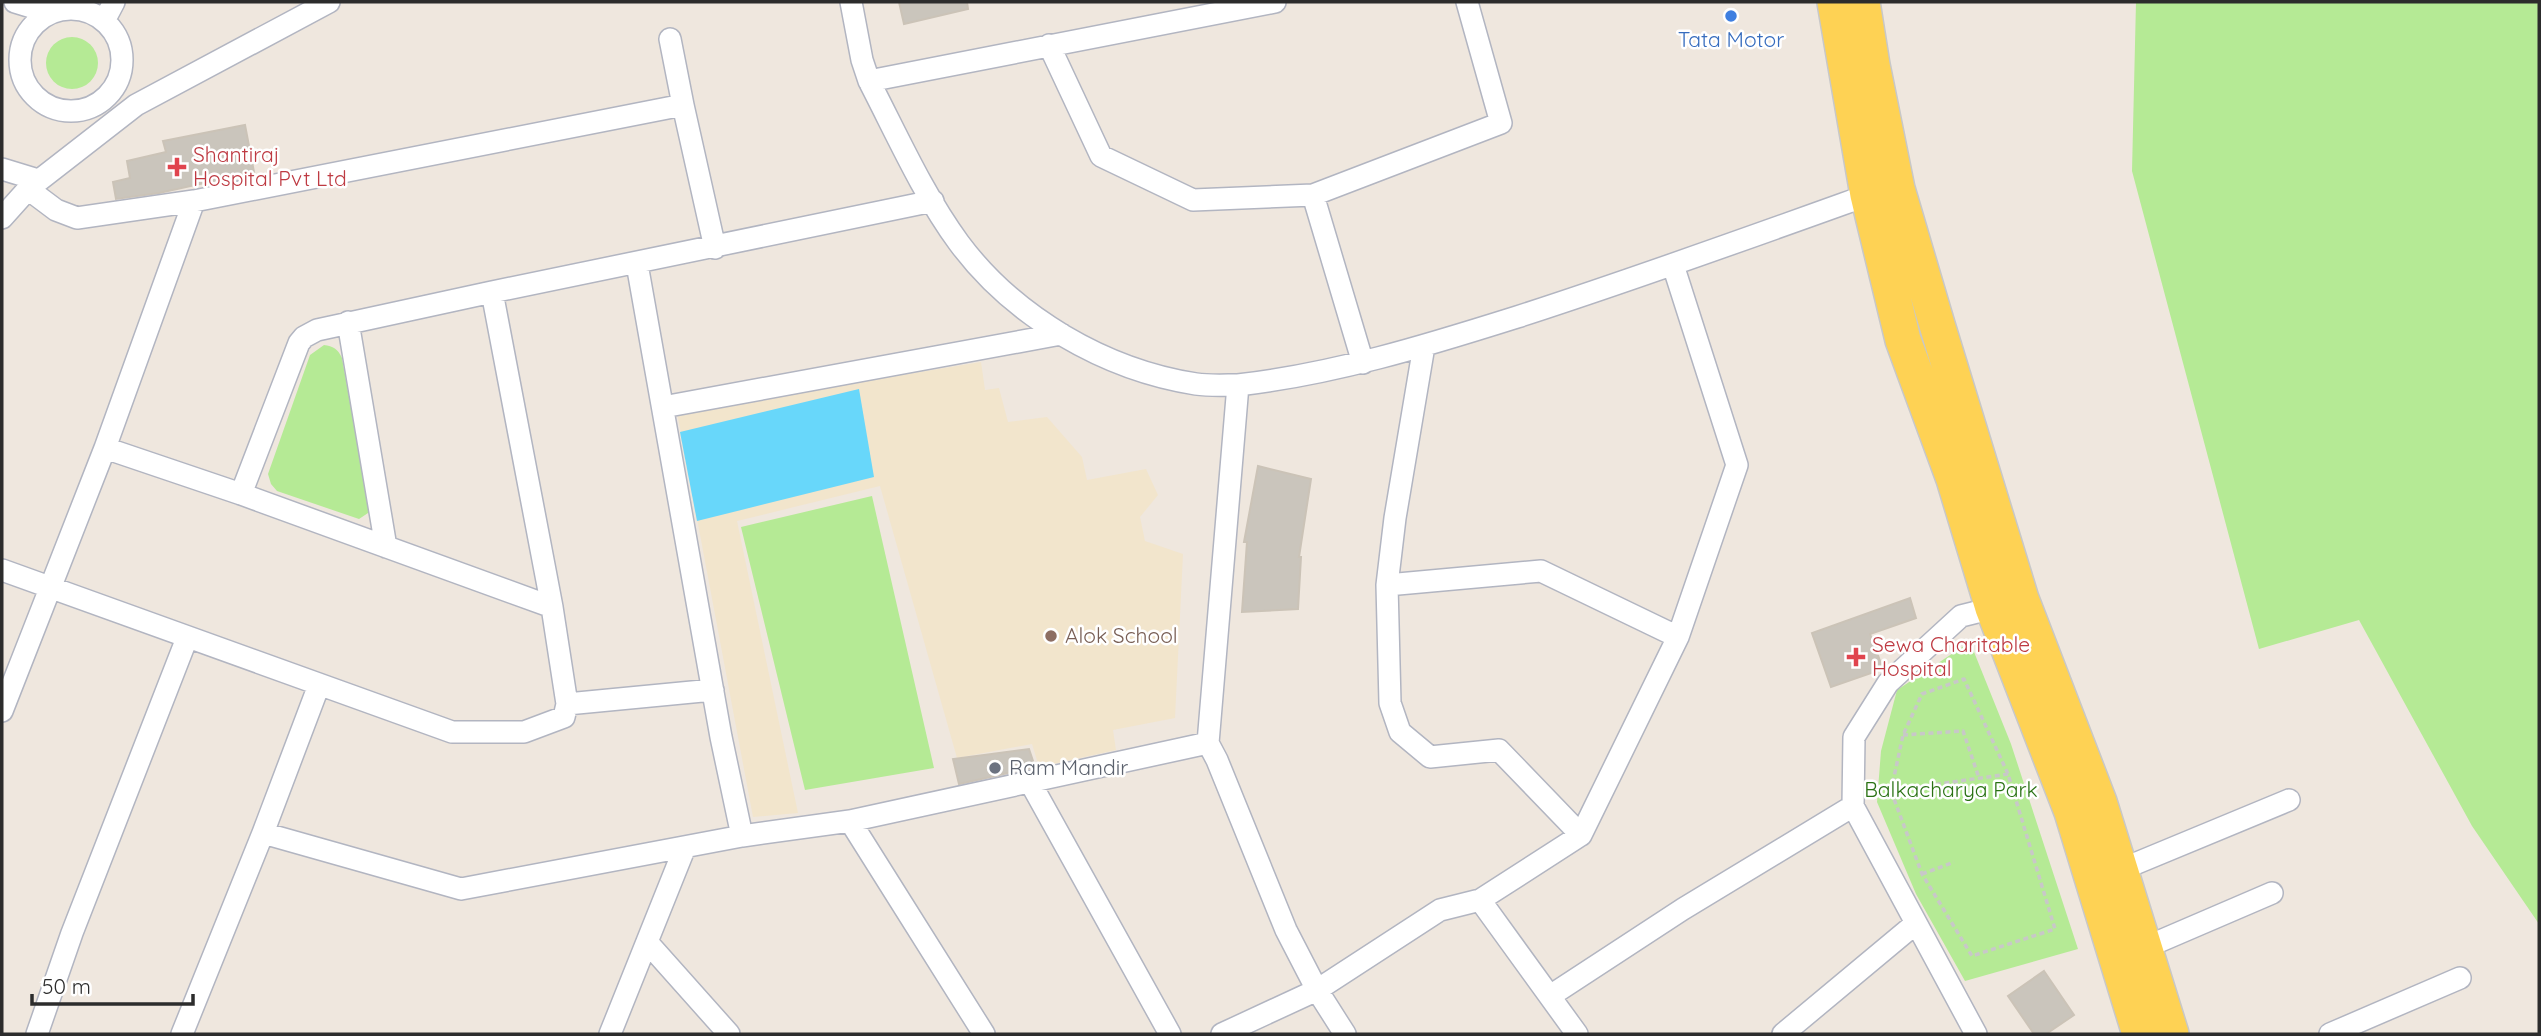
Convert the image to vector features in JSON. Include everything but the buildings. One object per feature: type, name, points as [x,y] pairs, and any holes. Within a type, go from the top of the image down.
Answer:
[{"type":"main road","points":[[1835,2],[1868,195],[1903,340],[1954,479],[1993,608],[2072,812],[2140,1034]]},
{"type":"main road","points":[[1862,2],[1896,189],[2021,599],[2099,802],[2171,1034]]},
{"type":"street","points":[[15,2],[51,13]]},
{"type":"street","points":[[2,218],[33,185],[136,105],[329,2]]},
{"type":"street","points":[[851,2],[862,60],[869,81],[933,201],[960,245],[976,264],[1016,302],[1086,348],[1122,364],[1197,384],[1238,385],[1290,378],[1363,363],[1424,346],[1673,265],[1868,195]]},
{"type":"street","points":[[869,81],[1275,2]]},
{"type":"street","points":[[1049,45],[1101,156],[1193,200],[1313,195],[1501,123],[1467,2]]},
{"type":"street","points":[[65,9],[93,13],[109,11],[123,57],[121,74],[113,90],[101,102],[85,110],[51,108],[37,99],[26,86],[20,69],[20,52],[26,36],[36,22],[51,13],[65,9]]},
{"type":"street","points":[[670,39],[715,248]]},
{"type":"street","points":[[113,90],[136,105]]},
{"type":"street","points":[[2,169],[33,185],[55,210],[77,218],[194,201],[683,105]]},
{"type":"street","points":[[1313,195],[1363,363]]},
{"type":"street","points":[[2,711],[105,448],[194,201]]},
{"type":"street","points":[[240,494],[299,343],[310,332],[933,201]]},
{"type":"street","points":[[637,264],[713,690],[742,836]]},
{"type":"street","points":[[1222,1034],[1317,990],[1440,910],[1480,900],[1581,835],[1678,637],[1737,465],[1673,265]]},
{"type":"street","points":[[2,570],[452,732],[524,732],[564,717],[567,704],[552,607],[492,292]]},
{"type":"street","points":[[348,322],[386,547]]},
{"type":"street","points":[[663,407],[1061,334]]},
{"type":"street","points":[[1424,346],[1395,518],[1387,585],[1390,703],[1400,732],[1430,757],[1499,750],[1581,835]]},
{"type":"street","points":[[1238,385],[1208,743],[1286,930],[1317,990],[1345,1034]]},
{"type":"street","points":[[105,448],[552,607]]},
{"type":"street","points":[[1387,585],[1541,571],[1678,637]]},
{"type":"street","points":[[1976,1034],[1853,806],[1854,737],[1888,683],[1961,616],[1993,608]]},
{"type":"street","points":[[37,1034],[72,933],[187,638]]},
{"type":"street","points":[[182,1034],[319,685]]},
{"type":"street","points":[[567,704],[713,690]]},
{"type":"street","points":[[263,833],[461,889],[742,836],[850,821],[1208,743]]},
{"type":"street","points":[[1030,782],[1170,1034]]},
{"type":"street","points":[[2120,870],[2289,800]]},
{"type":"street","points":[[1550,996],[1683,909],[1853,806]]},
{"type":"street","points":[[850,821],[984,1034]]},
{"type":"street","points":[[610,1034],[685,847]]},
{"type":"street","points":[[2144,948],[2272,893]]},
{"type":"street","points":[[1480,900],[1577,1034]]},
{"type":"street","points":[[1783,1034],[1915,924]]},
{"type":"street","points":[[647,942],[729,1034]]},
{"type":"street","points":[[2330,1034],[2460,978]]},
{"type":"path","points":[[1964,679],[2008,774],[2054,929],[1972,956],[1922,874],[1891,791],[1903,735],[1922,694],[1964,679]]},
{"type":"path","points":[[1903,735],[1963,731],[1979,778]]},
{"type":"path","points":[[1891,791],[2008,774]]},
{"type":"path","points":[[1922,874],[1954,862]]},
{"type":"shaded area","name":"Alok School","points":[[981,362],[985,390],[999,388],[1008,422],[1047,417],[1082,457],[1087,480],[1146,469],[1158,495],[1140,517],[1145,541],[1183,554],[1175,718],[1113,730],[1116,750],[1039,767],[1032,744],[957,758],[880,486],[737,521],[798,813],[753,817],[677,412]]},
{"type":"green space","points":[[2136,2],[2539,2],[2539,924],[2472,826],[2359,620],[2259,649],[2132,171]]},
{"type":"green space","points":[[72,37],[82,39],[90,45],[96,53],[96,73],[90,81],[82,87],[72,89],[62,87],[54,81],[48,73],[46,63],[48,53],[54,45],[62,39]]},
{"type":"green space","points":[[324,345],[335,348],[342,358],[369,508],[368,513],[359,519],[277,491],[268,474],[310,355]]},
{"type":"green space","points":[[872,496],[934,768],[805,790],[741,527]]},
{"type":"green space","name":"Balkacharya Park","points":[[1970,642],[2011,744],[2078,949],[1965,981],[1916,894],[1877,802],[1881,751],[1897,690]]},
{"type":"water","points":[[859,389],[874,477],[697,521],[680,432]]},
{"type":"place","name":"Tata Motor","points":[[1731,16]]},
{"type":"place","name":"Shantiraj Hospital Pvt Ltd","points":[[177,167]]},
{"type":"place","name":"Alok School","points":[[1051,636]]},
{"type":"place","name":"Sewa Charitable Hospital","points":[[1856,657]]},
{"type":"place","name":"Ram Mandir","points":[[995,768]]}]
